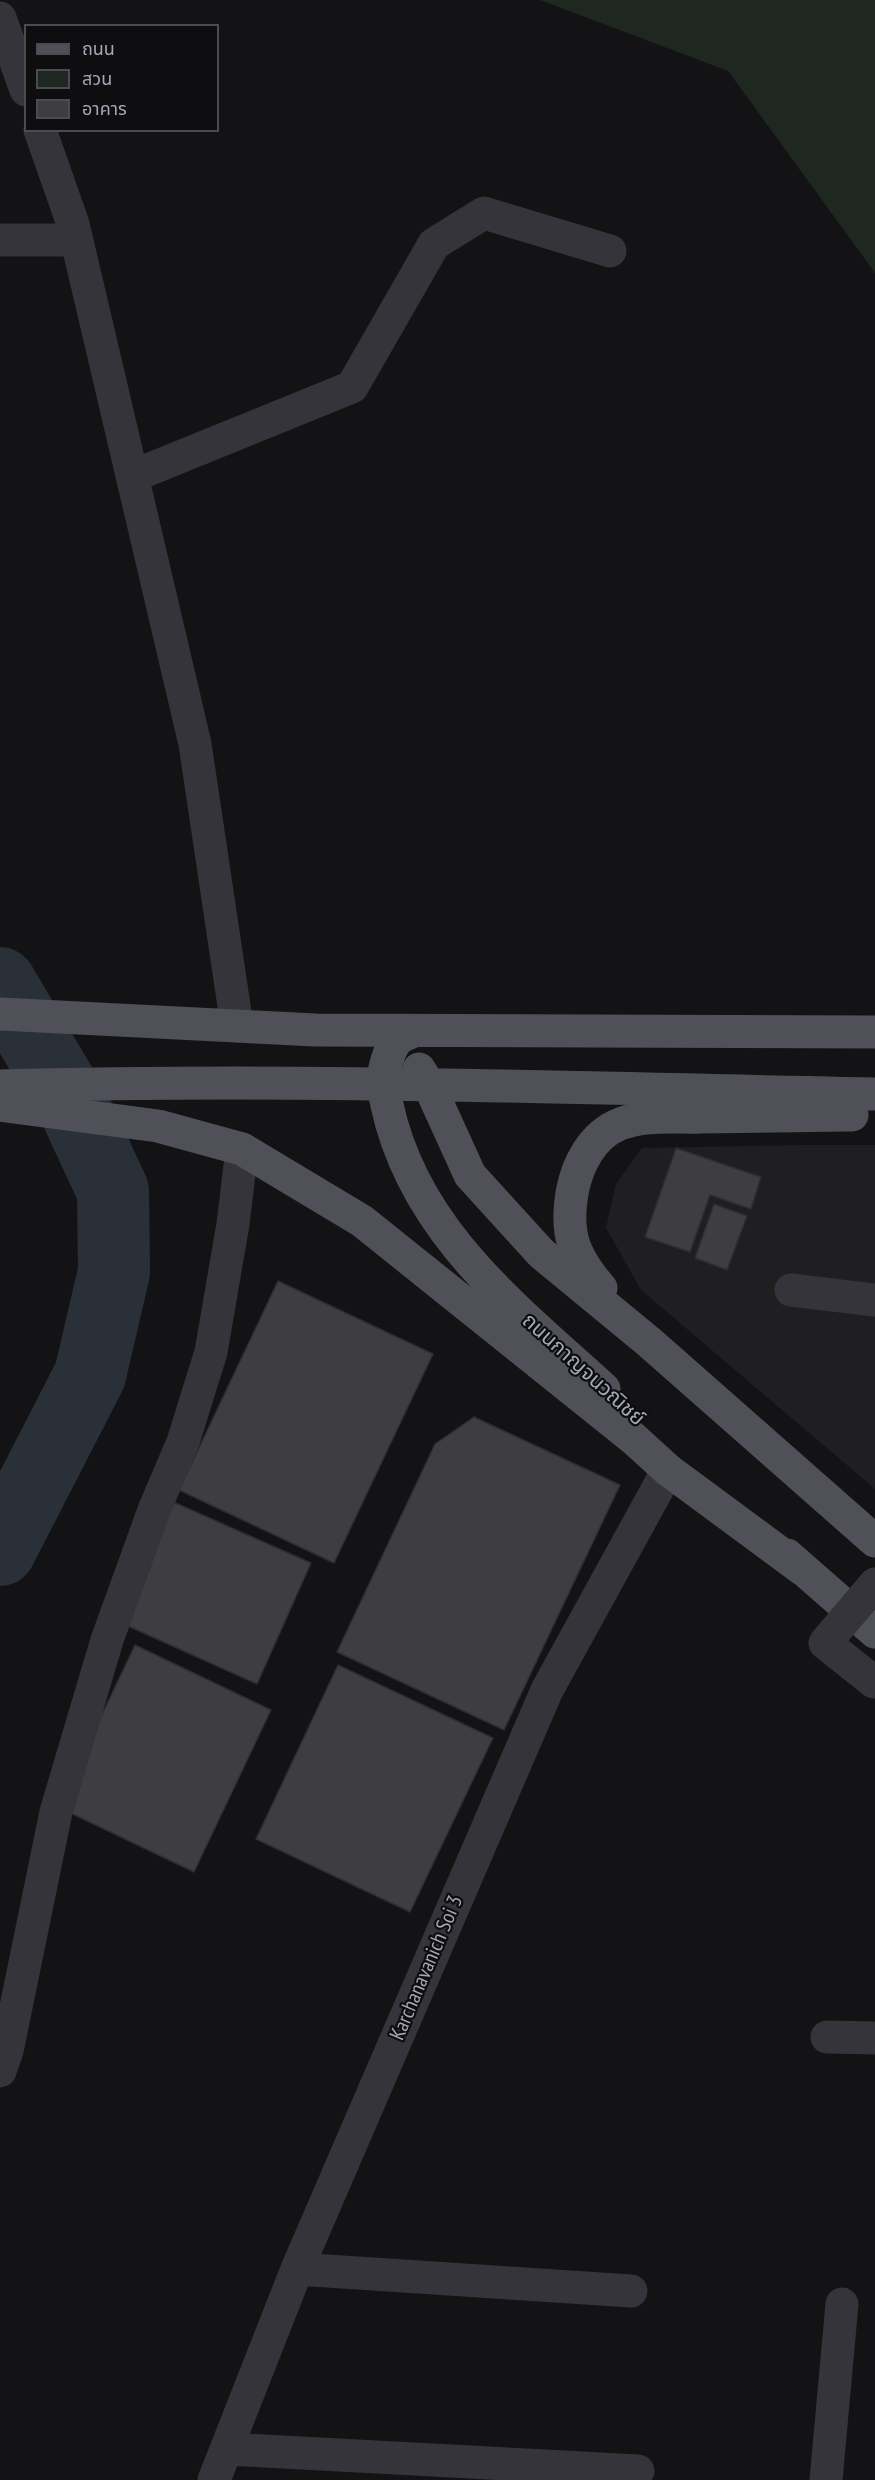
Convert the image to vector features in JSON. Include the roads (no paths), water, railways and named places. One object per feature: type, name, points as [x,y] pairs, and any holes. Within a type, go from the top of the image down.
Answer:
[{"type":"main road","points":[[0,1014],[315,1030],[370,1043],[402,1041],[432,1029],[875,1032]]},
{"type":"main road","points":[[402,1041],[429,1085],[470,1174],[541,1253],[649,1342],[875,1541]]},
{"type":"main road","name":"ถนนกาญจนวณิชย์","points":[[402,1041],[382,1083],[406,1168],[435,1220],[492,1288],[802,1569],[875,1632]]},
{"type":"main road","points":[[0,1086],[159,1082],[382,1083],[875,1094]]},
{"type":"main road","points":[[0,1105],[158,1126],[242,1149],[362,1221],[625,1432],[668,1470],[802,1569]]},
{"type":"main road","points":[[649,1342],[593,1279],[576,1252],[570,1231],[569,1209],[581,1160],[598,1140],[619,1124],[653,1118],[875,1114]]},
{"type":"street","points":[[0,18],[24,84]]},
{"type":"street","points":[[41,132],[76,240],[195,744],[237,1026]]},
{"type":"street","points":[[133,476],[352,387],[434,244],[484,213],[610,251]]},
{"type":"street","points":[[0,240],[76,240]]},
{"type":"street","points":[[0,2071],[7,2051],[60,1801],[107,1640],[153,1510],[183,1442],[211,1352],[233,1224],[242,1149]]},
{"type":"street","points":[[791,1290],[875,1300]]},
{"type":"street","name":"Karchanavanich Soi 3","points":[[214,2480],[297,2269],[547,1690],[668,1470]]},
{"type":"street","points":[[874,1682],[825,1643],[875,1584]]},
{"type":"street","points":[[827,2037],[875,2038]]},
{"type":"street","points":[[297,2269],[631,2291]]},
{"type":"street","points":[[826,2480],[842,2304]]},
{"type":"street","points":[[227,2448],[638,2471]]},
{"type":"waterway","points":[[0,983],[75,1109],[113,1191],[114,1272],[90,1375],[0,1550]]}]
